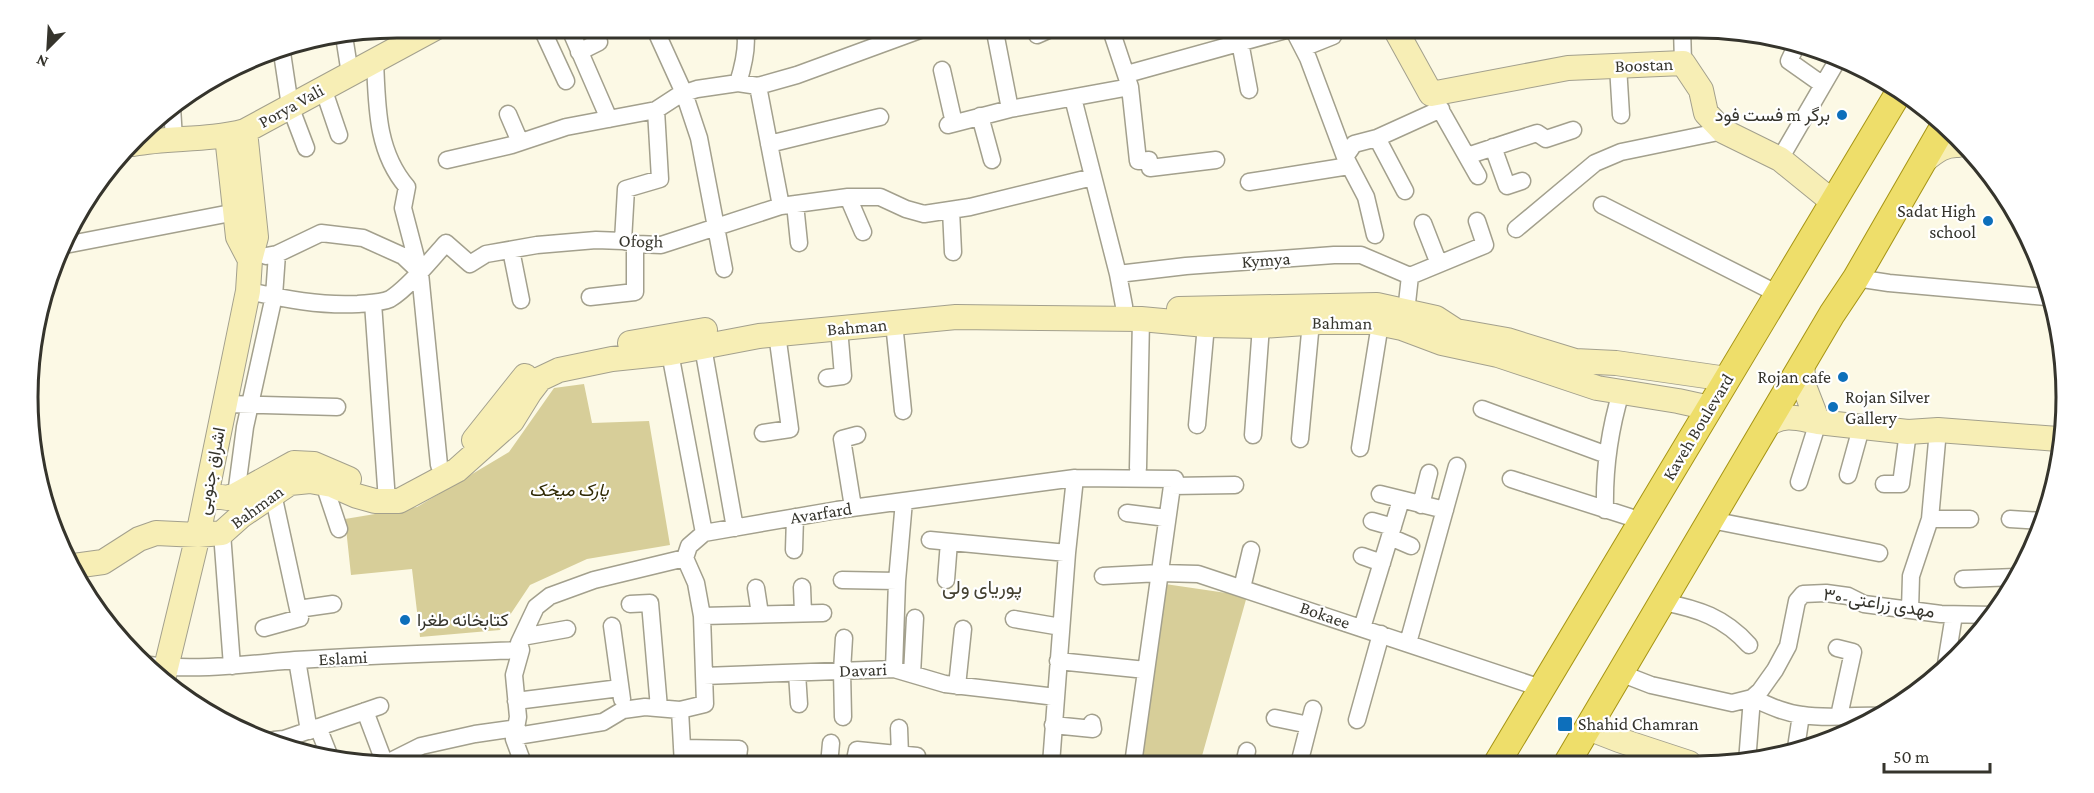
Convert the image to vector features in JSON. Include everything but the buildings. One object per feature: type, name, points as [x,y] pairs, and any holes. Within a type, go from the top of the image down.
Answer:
[{"type":"main road","name":"Kaveh Boulevard","points":[[1501,756],[1896,97]]},
{"type":"main road","points":[[1571,756],[1940,133]]},
{"type":"street","name":"Porya Vali","points":[[143,143],[236,133],[350,74],[414,37]]},
{"type":"street","points":[[546,37],[566,81]]},
{"type":"street","points":[[572,37],[609,119]]},
{"type":"street","points":[[659,37],[684,93],[699,138],[724,269]]},
{"type":"street","points":[[738,83],[742,68],[744,37]]},
{"type":"street","points":[[447,160],[520,142],[566,127],[656,110],[684,93],[738,83],[758,86],[797,75],[901,37]]},
{"type":"street","points":[[996,37],[1010,109]]},
{"type":"street","points":[[1114,37],[1129,80],[1138,161],[1149,160],[1150,168],[1216,160]]},
{"type":"street","points":[[942,70],[951,124],[1010,109],[1073,98],[1257,37]]},
{"type":"street","points":[[1297,37],[1347,162],[1366,197],[1375,235]]},
{"type":"street","points":[[1303,48],[1330,37]]},
{"type":"street","points":[[1400,37],[1478,176]]},
{"type":"street","points":[[1682,37],[1683,63]]},
{"type":"street","points":[[345,42],[350,74]]},
{"type":"street","points":[[579,52],[599,42]]},
{"type":"street","points":[[1240,42],[1248,90]]},
{"type":"street","points":[[1794,51],[1789,61],[1823,85]]},
{"type":"street","points":[[283,57],[290,106],[306,148]]},
{"type":"street","points":[[375,60],[378,119],[386,153],[398,176],[407,187],[403,208],[420,273],[440,465]]},
{"type":"street","name":"Boostan","points":[[1436,102],[1568,68],[1683,63],[1701,90],[1706,113],[1723,131],[1780,159],[1833,202]]},
{"type":"street","points":[[1780,159],[1835,65]]},
{"type":"street","points":[[1618,66],[1621,115]]},
{"type":"street","points":[[758,86],[769,144],[799,243]]},
{"type":"street","points":[[322,88],[339,135]]},
{"type":"street","points":[[1073,98],[1118,274],[1133,313],[1138,468]]},
{"type":"street","points":[[1347,162],[1354,144],[1377,138],[1436,102]]},
{"type":"street","points":[[590,297],[635,292],[626,189],[660,179],[656,110]]},
{"type":"street","points":[[508,114],[520,142]]},
{"type":"street","points":[[980,116],[992,160]]},
{"type":"street","points":[[173,117],[174,139]]},
{"type":"street","points":[[769,144],[879,117]]},
{"type":"street","points":[[1467,156],[1537,134],[1546,139],[1573,130]]},
{"type":"street","points":[[1516,229],[1604,160],[1621,152],[1723,131]]},
{"type":"street","name":"اشراق جنوبی","points":[[236,133],[238,237],[250,260]]},
{"type":"street","name":"اشراق جنوبی","points":[[161,667],[210,534],[207,495],[248,291],[250,260],[256,237],[236,133]]},
{"type":"street","points":[[1377,138],[1405,191]]},
{"type":"street","points":[[1925,160],[1938,150],[1953,145]]},
{"type":"street","points":[[1493,147],[1507,186],[1522,181]]},
{"type":"street","points":[[1250,182],[1347,162]]},
{"type":"street","name":"Ofogh","points":[[248,291],[332,305],[373,303],[389,299],[420,273],[446,243],[470,264],[486,254],[537,245],[629,242],[661,245],[788,205],[848,196],[880,197],[906,209],[924,214],[970,207],[1093,177]]},
{"type":"street","points":[[848,196],[863,232]]},
{"type":"street","points":[[1602,205],[1778,294]]},
{"type":"street","points":[[951,210],[953,252]]},
{"type":"street","points":[[72,244],[236,212]]},
{"type":"street","points":[[1406,312],[1410,276],[1485,245],[1477,221]]},
{"type":"street","points":[[1423,224],[1439,264]]},
{"type":"street","points":[[250,260],[277,254],[321,233],[363,238],[402,256],[420,273]]},
{"type":"street","points":[[511,250],[521,300]]},
{"type":"street","points":[[242,503],[245,427],[274,296],[277,254]]},
{"type":"street","name":"Kymya","points":[[1118,274],[1186,266],[1361,255],[1410,276]]},
{"type":"street","points":[[1856,278],[2042,297]]},
{"type":"street","name":"Bahman","points":[[207,495],[242,503],[273,494],[290,483],[310,481],[332,485],[375,501],[428,473],[474,440],[531,369],[579,349],[607,347],[760,322],[964,302],[1133,313],[1206,325],[1261,326],[1311,322],[1380,324],[1402,328],[1442,343],[1498,355],[1597,388],[1710,408]]},
{"type":"street","points":[[373,303],[387,495]]},
{"type":"street","name":"Bahman","points":[[210,534],[242,503],[294,463],[314,464],[399,501],[457,470],[512,421],[540,379],[559,370],[612,359],[670,353],[777,334],[956,316],[1377,305],[1436,318],[1456,331],[1507,340],[1575,361],[1616,363],[1727,379]]},
{"type":"street","points":[[1300,439],[1311,322]]},
{"type":"street","points":[[894,323],[903,411]]},
{"type":"street","points":[[1360,448],[1380,324]]},
{"type":"street","points":[[1197,425],[1206,325]]},
{"type":"street","points":[[1253,435],[1261,326]]},
{"type":"street","points":[[827,378],[843,376],[839,328]]},
{"type":"street","points":[[763,433],[790,429],[777,334]]},
{"type":"street","points":[[703,347],[735,528]]},
{"type":"street","points":[[401,756],[421,746],[476,734],[517,732],[603,722],[623,710],[645,707],[680,710],[705,704],[702,616],[696,584],[685,558],[689,546],[704,533],[670,353]]},
{"type":"street","points":[[1799,482],[1818,422],[1804,386],[1802,365]]},
{"type":"street","points":[[1665,399],[1678,388],[1672,371]]},
{"type":"street","points":[[1605,510],[1607,454],[1611,425],[1621,392]]},
{"type":"street","points":[[224,404],[337,406]]},
{"type":"street","points":[[1482,409],[1607,454]]},
{"type":"street","points":[[1766,425],[1789,416],[1861,428],[1908,432],[1938,430],[2054,439]]},
{"type":"street","points":[[1848,475],[1861,428]]},
{"type":"street","points":[[1910,610],[1911,576],[1930,519],[1938,430]]},
{"type":"street","points":[[1884,484],[1901,484],[1908,432]]},
{"type":"street","points":[[853,507],[843,439],[857,435]]},
{"type":"street","points":[[1408,643],[1457,466]]},
{"type":"street","points":[[1421,504],[1429,473]]},
{"type":"street","points":[[1051,756],[1075,478]]},
{"type":"street","name":"Avarfard","points":[[704,533],[853,507],[1075,478],[1235,485]]},
{"type":"street","points":[[1511,479],[1642,521]]},
{"type":"street","points":[[1134,756],[1173,482]]},
{"type":"street","points":[[324,484],[339,529]]},
{"type":"street","points":[[264,628],[300,618],[273,494]]},
{"type":"street","points":[[1380,494],[1445,510]]},
{"type":"street","points":[[1362,628],[1401,500]]},
{"type":"street","points":[[894,669],[897,581],[904,501]]},
{"type":"street","points":[[1127,513],[1167,518]]},
{"type":"street","points":[[794,550],[795,517]]},
{"type":"street","points":[[1930,519],[1970,519]]},
{"type":"street","points":[[2010,519],[2034,520]]},
{"type":"street","points":[[1711,520],[1879,553]]},
{"type":"street","points":[[1372,521],[1411,546]]},
{"type":"street","points":[[80,565],[103,562],[139,539],[156,533],[210,534],[232,666]]},
{"type":"street","points":[[930,540],[1067,553]]},
{"type":"street","points":[[946,580],[949,542]]},
{"type":"street","points":[[1242,588],[1251,550]]},
{"type":"street","points":[[1362,556],[1382,563]]},
{"type":"street","points":[[520,756],[514,740],[518,717],[514,675],[521,643],[536,607],[550,596],[594,580],[685,558]]},
{"type":"street","name":"Bokaee","points":[[1103,576],[1198,574],[1541,688]]},
{"type":"street","points":[[1963,579],[2007,577]]},
{"type":"street","points":[[842,580],[897,581]]},
{"type":"street","points":[[802,587],[803,613]]},
{"type":"street","points":[[756,588],[760,614]]},
{"type":"street","name":"۳۰-مهدی زراعتی","points":[[1752,698],[1770,677],[1788,646],[1797,601],[1803,594],[1826,593],[1848,596],[1864,604],[1954,615],[1982,615]]},
{"type":"street","points":[[1663,602],[1697,609],[1737,631],[1749,645]]},
{"type":"street","points":[[630,604],[650,603],[659,708]]},
{"type":"street","points":[[298,609],[333,604]]},
{"type":"street","points":[[702,616],[823,613]]},
{"type":"street","points":[[1948,653],[1954,615]]},
{"type":"street","points":[[912,674],[915,618]]},
{"type":"street","points":[[1014,619],[1061,627]]},
{"type":"street","points":[[612,626],[623,710]]},
{"type":"street","name":"Eslami","points":[[165,671],[521,643],[567,629]]},
{"type":"street","points":[[957,686],[963,629]]},
{"type":"street","points":[[1357,720],[1381,634]]},
{"type":"street","points":[[843,717],[844,638]]},
{"type":"street","points":[[1837,648],[1853,652],[1839,716]]},
{"type":"street","points":[[297,660],[314,729],[328,749]]},
{"type":"street","points":[[1058,661],[1146,670]]},
{"type":"street","name":"Davari","points":[[704,676],[894,669],[945,684],[1056,697]]},
{"type":"street","points":[[797,673],[799,704]]},
{"type":"street","points":[[1620,673],[1651,685],[1732,703],[1752,698],[1801,715],[1860,716]]},
{"type":"street","points":[[516,701],[620,688]]},
{"type":"street","points":[[1748,752],[1752,698]]},
{"type":"street","points":[[287,738],[372,709],[383,755]]},
{"type":"street","points":[[680,710],[682,756]]},
{"type":"street","points":[[1797,741],[1801,715]]},
{"type":"street","points":[[1275,718],[1311,717],[1301,756]]},
{"type":"street","points":[[1053,725],[1093,729],[1092,723]]},
{"type":"street","points":[[856,756],[857,750],[909,755],[899,728]]},
{"type":"street","points":[[1588,728],[1668,756]]},
{"type":"street","points":[[830,756],[831,743]]},
{"type":"street","points":[[682,748],[739,748],[738,756]]},
{"type":"green space","name":"پارک میخک","points":[[584,384],[592,423],[649,421],[670,545],[587,559],[530,585],[500,630],[420,637],[412,569],[351,575],[345,519],[417,507],[509,452],[554,388]]},
{"type":"green space","points":[[1165,584],[1247,596],[1202,756],[1142,756]]},
{"type":"place","name":"فست فود m برگر","points":[[1842,115]]},
{"type":"place","name":"Sadat High school","points":[[1988,221]]},
{"type":"place","name":"Rojan cafe","points":[[1843,377]]},
{"type":"place","name":"Rojan Silver Gallery","points":[[1833,407]]},
{"type":"place","name":"کتابخانه طغرا","points":[[405,620]]},
{"type":"place","name":"Shahid Chamran","points":[[1565,724]]},
{"type":"district","name":"پوریای ولی","points":[[982,587]]}]
